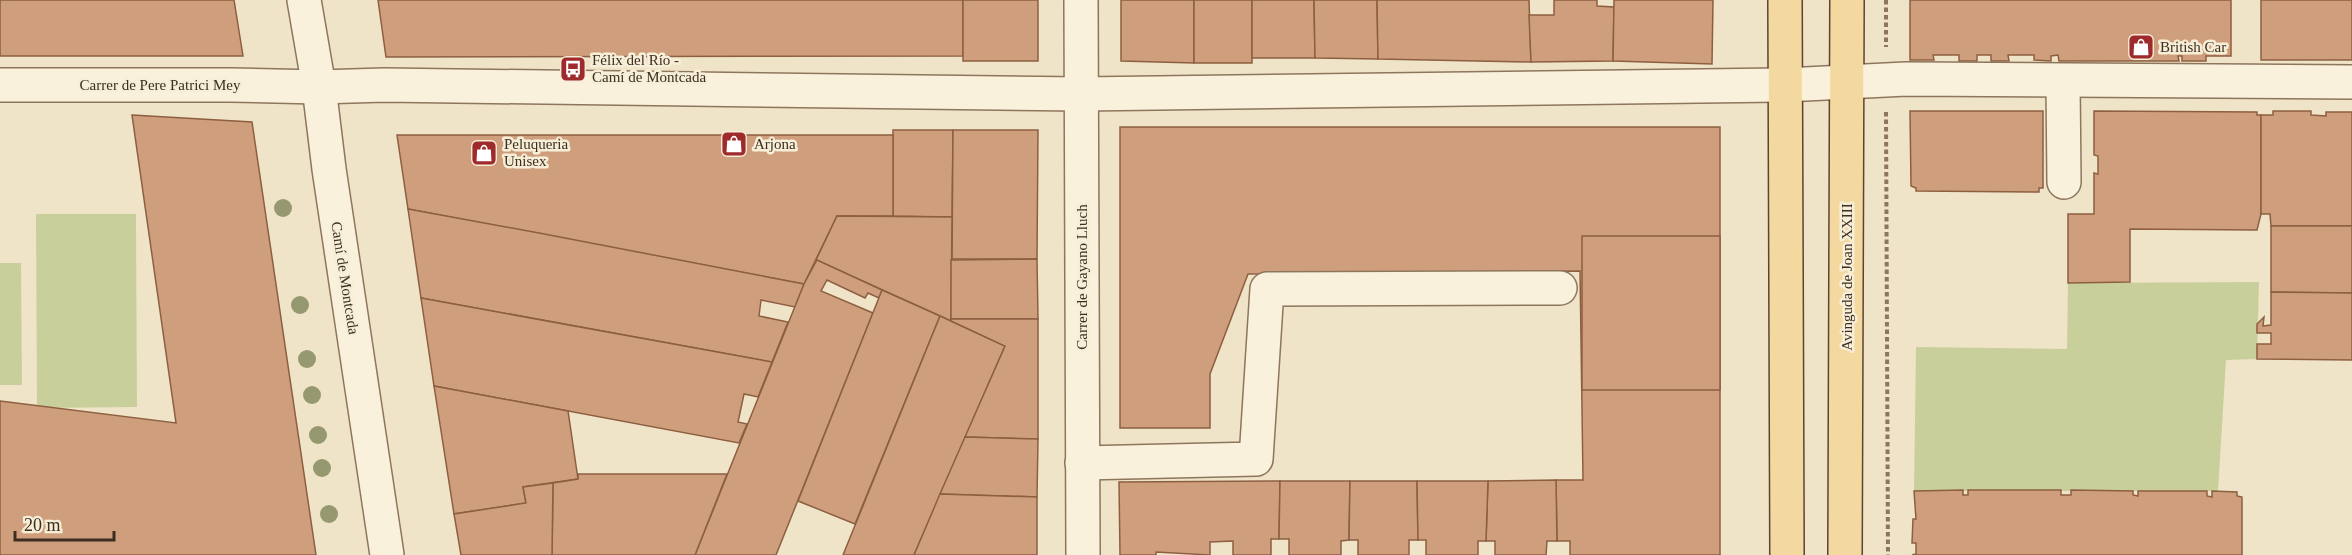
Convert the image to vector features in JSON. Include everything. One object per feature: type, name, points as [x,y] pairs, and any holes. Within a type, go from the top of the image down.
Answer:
[{"type":"main road","points":[[1785,0],[1787,555]]},
{"type":"main road","name":"Avinguda de Joan XXIII","points":[[1845,555],[1847,0]]},
{"type":"street","name":"Camí de Montcada","points":[[304,0],[319,87],[329,169],[387,555]]},
{"type":"street","name":"Carrer de Gayano Lluch","points":[[1081,0],[1083,555]]},
{"type":"street","name":"Carrer de Pere Patrici Mey","points":[[0,85],[319,87],[384,85],[1081,94],[1785,85],[1915,79],[2063,82],[2352,82]]},
{"type":"street","points":[[2063,82],[2064,182]]},
{"type":"street","points":[[1082,463],[1256,459],[1267,289],[1560,288]]},
{"type":"path","points":[[1886,0],[1886,51]]},
{"type":"path","points":[[1886,104],[1888,555]]},
{"type":"green space","points":[[36,214],[136,214],[137,407],[37,408]]},
{"type":"green space","points":[[0,263],[21,263],[22,385],[0,385]]},
{"type":"green space","points":[[2259,282],[2257,359],[2226,360],[2218,491],[1914,491],[1916,347],[2067,349],[2068,283]]},
{"type":"building","points":[[0,0],[234,0],[243,56],[0,56]]},
{"type":"building","points":[[378,0],[963,0],[963,56],[386,57]]},
{"type":"building","points":[[963,0],[1038,0],[1038,61],[963,61]]},
{"type":"building","points":[[1121,0],[1194,0],[1194,63],[1121,61]]},
{"type":"building","points":[[1194,0],[1252,0],[1252,63],[1194,63]]},
{"type":"building","points":[[1252,0],[1314,0],[1315,58],[1252,58]]},
{"type":"building","points":[[1314,0],[1377,0],[1378,59],[1315,58]]},
{"type":"building","points":[[1377,0],[1529,0],[1531,62],[1378,59]]},
{"type":"building","points":[[1554,0],[1597,0],[1597,6],[1614,7],[1613,61],[1531,62],[1529,15],[1554,15]]},
{"type":"building","points":[[1614,0],[1713,0],[1712,64],[1613,61]]},
{"type":"building","points":[[1910,0],[2231,0],[2231,56],[2206,56],[2206,61],[2182,61],[2182,56],[2178,56],[2179,61],[2059,61],[2058,55],[2051,56],[2051,61],[2034,60],[2034,55],[2008,55],[2009,61],[1991,61],[1991,55],[1977,55],[1977,61],[1959,61],[1959,55],[1933,55],[1934,60],[1910,60]]},
{"type":"building","points":[[2261,0],[2352,0],[2352,60],[2261,60]]},
{"type":"building","points":[[1910,111],[2043,111],[2043,188],[2039,188],[2039,192],[1916,191],[1916,188],[1911,186]]},
{"type":"building","points":[[2094,111],[2257,112],[2257,115],[2261,115],[2261,214],[2257,230],[2130,229],[2130,282],[2068,283],[2068,214],[2094,214],[2094,173],[2098,174],[2098,156],[2094,155]]},
{"type":"building","points":[[2273,111],[2311,111],[2311,115],[2326,116],[2326,112],[2352,112],[2352,226],[2271,226],[2270,214],[2261,214],[2261,115],[2273,115]]},
{"type":"building","points":[[132,115],[252,122],[316,555],[0,555],[0,401],[176,423]]},
{"type":"building","points":[[1120,127],[1720,127],[1720,555],[1570,555],[1570,541],[1557,541],[1556,480],[1583,480],[1580,271],[1248,274],[1210,374],[1210,428],[1120,428]]},
{"type":"building","points":[[893,130],[953,130],[952,217],[893,216]]},
{"type":"building","points":[[953,130],[1038,130],[1037,259],[952,259]]},
{"type":"building","points":[[397,135],[893,135],[893,216],[837,216],[804,284],[408,209]]},
{"type":"building","points":[[408,209],[804,284],[795,307],[761,300],[759,316],[788,322],[772,362],[421,298]]},
{"type":"building","points":[[837,216],[952,217],[951,321],[816,260]]},
{"type":"building","points":[[2271,226],[2352,226],[2352,293],[2271,292]]},
{"type":"building","points":[[1582,236],[1720,236],[1720,390],[1582,390]]},
{"type":"building","points":[[1037,259],[1038,319],[951,319],[951,260]]},
{"type":"building","points":[[817,260],[882,290],[879,298],[868,293],[865,298],[827,280],[821,291],[873,313],[776,555],[695,555],[804,284]]},
{"type":"building","points":[[882,290],[940,316],[855,524],[798,501]]},
{"type":"building","points":[[2271,292],[2352,293],[2352,360],[2257,359],[2257,344],[2271,344],[2271,333],[2257,333],[2257,324],[2264,317],[2263,326],[2271,325]]},
{"type":"building","points":[[421,298],[772,362],[758,397],[744,394],[738,422],[747,424],[739,443],[434,386]]},
{"type":"building","points":[[940,316],[1005,346],[914,555],[843,555]]},
{"type":"building","points":[[951,319],[1038,319],[1038,439],[965,437],[1005,346]]},
{"type":"building","points":[[434,386],[568,411],[578,479],[523,487],[526,503],[454,514]]},
{"type":"building","points":[[965,437],[1038,439],[1037,497],[940,494]]},
{"type":"building","points":[[578,474],[727,474],[695,555],[552,555],[553,483],[578,479]]},
{"type":"building","points":[[1556,480],[1557,541],[1547,541],[1546,555],[1495,555],[1495,541],[1486,541],[1488,481]]},
{"type":"building","points":[[1280,481],[1279,539],[1271,539],[1271,555],[1233,555],[1233,541],[1210,542],[1210,555],[1156,552],[1156,555],[1120,555],[1119,482]]},
{"type":"building","points":[[1280,481],[1350,481],[1349,540],[1341,541],[1341,555],[1289,555],[1289,539],[1279,539]]},
{"type":"building","points":[[1350,481],[1417,481],[1418,540],[1409,540],[1409,555],[1358,555],[1358,540],[1349,540]]},
{"type":"building","points":[[1417,481],[1488,481],[1486,541],[1478,541],[1478,555],[1426,555],[1426,540],[1418,540]]},
{"type":"building","points":[[553,483],[552,555],[461,555],[454,514],[526,503],[523,487]]},
{"type":"building","points":[[1963,490],[1963,495],[1968,495],[1968,490],[2061,490],[2061,495],[2071,495],[2071,490],[2133,491],[2133,495],[2138,496],[2138,491],[2207,491],[2207,496],[2212,497],[2212,491],[2237,492],[2237,496],[2242,497],[2242,555],[1912,555],[1916,554],[1916,543],[1912,543],[1913,519],[1916,519],[1914,491]]},
{"type":"building","points":[[940,494],[1037,497],[1037,555],[914,555]]},
{"type":"place","name":"British Car","points":[[2141,47]]},
{"type":"place","name":"Félix del Río - Camí de Montcada","points":[[573,69]]},
{"type":"place","name":"Arjona","points":[[734,144]]},
{"type":"place","name":"Peluqueria Unisex","points":[[484,153]]}]
